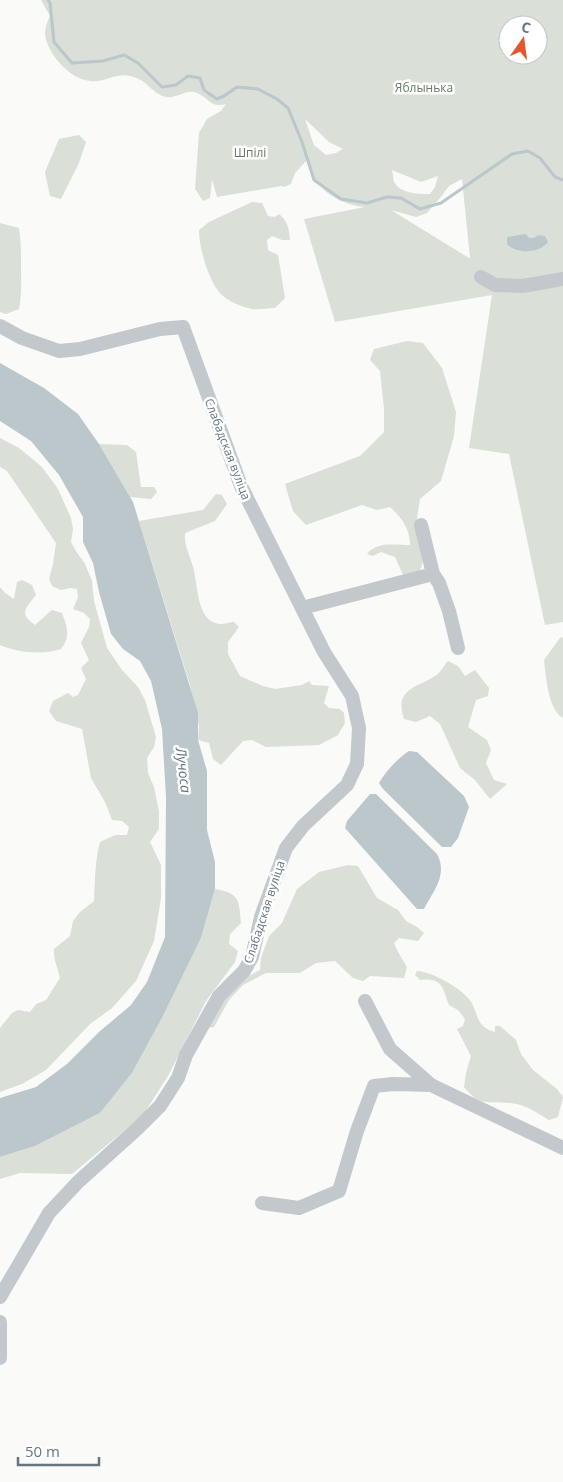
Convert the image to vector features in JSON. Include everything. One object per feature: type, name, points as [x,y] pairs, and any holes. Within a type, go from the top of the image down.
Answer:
[{"type":"street","points":[[480,277],[495,284],[523,286],[563,279]]},
{"type":"street","name":"Слабадская вуліца","points":[[0,326],[22,338],[59,351],[80,349],[160,329],[183,327],[241,486],[324,652],[352,696],[359,728],[357,764],[347,785],[303,826],[286,848],[261,917],[252,957],[244,971],[219,996],[186,1054],[178,1078],[160,1106],[78,1182],[50,1213],[0,1297]]},
{"type":"street","points":[[421,525],[432,574],[439,583],[458,648]]},
{"type":"street","points":[[302,608],[432,574]]},
{"type":"street","points":[[366,1001],[390,1048],[431,1085],[563,1148]]},
{"type":"street","points":[[262,1203],[299,1208],[339,1191],[356,1131],[374,1086],[393,1084],[431,1085]]},
{"type":"street","points":[[0,1322],[0,1358]]},
{"type":"green space","name":"Яблынька","points":[[41,0],[563,0],[563,622],[545,625],[509,454],[469,448],[492,295],[335,322],[304,219],[365,207],[345,203],[328,193],[314,178],[307,160],[295,173],[291,184],[284,187],[217,197],[212,179],[210,198],[203,201],[195,189],[199,133],[207,119],[221,111],[226,104],[213,104],[195,92],[187,92],[170,97],[162,96],[134,77],[122,75],[90,81],[75,76],[61,64],[50,50],[45,34],[50,16]],"holes":[[[305,119],[329,142],[343,149],[326,155],[314,145]],[[392,170],[421,182],[438,176],[435,187],[430,194],[416,193],[406,191],[397,186],[394,182]],[[462,179],[470,258],[391,210],[416,217],[427,213],[449,186]]]},
{"type":"green space","points":[[79,135],[86,142],[79,163],[61,199],[50,196],[45,172],[59,139]]},
{"type":"green space","points":[[252,202],[262,203],[268,216],[275,217],[279,214],[286,222],[288,229],[290,240],[282,240],[272,236],[267,240],[268,250],[278,255],[285,298],[275,308],[252,309],[236,304],[223,296],[209,275],[201,246],[199,230],[209,222]]},
{"type":"green space","points":[[0,223],[19,228],[21,242],[21,298],[19,309],[6,314],[0,312]]},
{"type":"green space","points":[[407,341],[423,343],[442,368],[456,412],[454,436],[441,481],[420,499],[416,525],[423,561],[420,571],[404,577],[395,557],[381,552],[373,556],[367,554],[381,545],[410,545],[409,534],[404,524],[390,507],[377,510],[362,505],[306,525],[293,511],[285,484],[360,456],[384,432],[384,409],[380,371],[370,360],[374,349]]},
{"type":"green space","points":[[0,438],[19,448],[42,467],[58,489],[71,518],[73,529],[71,542],[85,564],[92,581],[94,601],[107,648],[122,670],[138,687],[145,700],[156,737],[154,747],[147,758],[148,773],[154,787],[159,812],[159,829],[150,842],[161,865],[161,898],[154,941],[136,981],[112,1008],[90,1024],[46,1070],[22,1084],[0,1092],[0,1028],[12,1013],[18,1010],[30,1012],[36,1004],[46,1000],[60,978],[54,949],[70,936],[73,921],[80,912],[94,901],[96,863],[100,842],[115,835],[127,835],[129,827],[122,821],[112,820],[105,802],[91,778],[82,729],[56,721],[49,711],[53,701],[68,693],[73,697],[78,695],[86,679],[81,668],[89,660],[81,643],[89,627],[90,619],[84,613],[73,609],[78,597],[77,589],[61,590],[52,586],[49,579],[56,543],[7,471],[0,467]]},
{"type":"green space","points":[[99,444],[127,445],[136,452],[141,487],[154,487],[157,492],[151,499],[130,497]]},
{"type":"green space","points":[[216,494],[222,495],[227,504],[215,521],[185,533],[186,546],[193,567],[202,609],[211,621],[221,624],[234,622],[239,627],[228,642],[228,654],[240,676],[275,689],[302,685],[309,681],[312,685],[329,686],[324,703],[329,708],[340,709],[344,713],[345,723],[338,735],[319,745],[266,747],[252,740],[243,741],[221,765],[213,759],[209,743],[198,740],[199,726],[190,685],[139,521],[203,510]]},
{"type":"green space","points":[[22,580],[32,585],[36,595],[25,610],[25,614],[30,621],[35,625],[52,610],[62,613],[67,627],[67,636],[61,649],[31,652],[15,650],[0,645],[0,587],[14,599],[17,582]]},
{"type":"green space","points":[[563,637],[563,718],[554,708],[551,700],[544,660],[560,638]]},
{"type":"green space","points":[[448,661],[458,666],[465,676],[475,670],[489,688],[488,696],[476,700],[468,727],[487,740],[491,750],[486,763],[494,780],[507,784],[490,799],[475,780],[460,768],[440,724],[430,716],[416,722],[404,719],[402,701],[404,695],[414,687],[437,675]]},
{"type":"green space","points":[[348,865],[358,866],[377,898],[398,910],[406,921],[424,933],[418,941],[399,938],[394,943],[407,967],[404,978],[370,976],[363,981],[353,978],[335,961],[316,963],[300,973],[266,973],[243,985],[229,1000],[214,1027],[208,1028],[218,1010],[235,987],[242,980],[260,970],[261,958],[269,936],[282,923],[297,889],[319,872]]},
{"type":"green space","points":[[215,889],[234,896],[240,909],[241,923],[230,934],[229,944],[238,951],[235,962],[206,1001],[168,1076],[143,1115],[72,1174],[20,1173],[0,1179],[0,1157],[35,1146],[100,1113],[132,1073],[163,1016],[201,938]]},
{"type":"green space","points":[[417,971],[438,977],[465,994],[483,1026],[495,1032],[495,1026],[500,1026],[516,1040],[521,1054],[533,1070],[557,1089],[563,1097],[558,1117],[549,1120],[521,1105],[484,1102],[475,1098],[464,1087],[471,1056],[457,1029],[463,1026],[465,1019],[458,1010],[449,1005],[443,989],[437,982],[433,980],[420,980],[415,975]]},
{"type":"water","points":[[526,234],[529,238],[534,238],[538,235],[545,236],[548,242],[533,251],[516,250],[507,244],[507,237]]},
{"type":"water","name":"Лучоса","points":[[0,363],[44,388],[78,414],[99,444],[133,502],[198,713],[198,740],[207,771],[207,830],[215,862],[215,889],[201,938],[163,1016],[132,1073],[100,1113],[35,1146],[0,1157],[0,1098],[36,1087],[67,1064],[99,1032],[131,1005],[147,982],[165,937],[166,797],[162,729],[151,681],[140,661],[123,649],[111,634],[93,563],[83,542],[83,517],[59,475],[31,441],[0,421]]},
{"type":"water","points":[[409,751],[417,752],[464,796],[469,807],[458,838],[451,847],[442,847],[379,783],[392,766]]},
{"type":"water","points":[[370,794],[376,794],[437,854],[441,869],[440,876],[424,909],[417,909],[345,828],[347,821]]},
{"type":"waterway","points":[[48,0],[50,3],[54,42],[72,63],[103,61],[124,55],[138,63],[162,87],[176,85],[188,76],[200,78],[204,90],[217,99],[237,87],[258,89],[277,99],[288,108],[302,142],[314,180],[341,199],[367,203],[387,197],[401,198],[420,209],[441,203],[512,154],[528,151],[540,158],[555,177],[563,180]]},
{"type":"park label","name":"Шпілі","points":[[250,152]]}]
